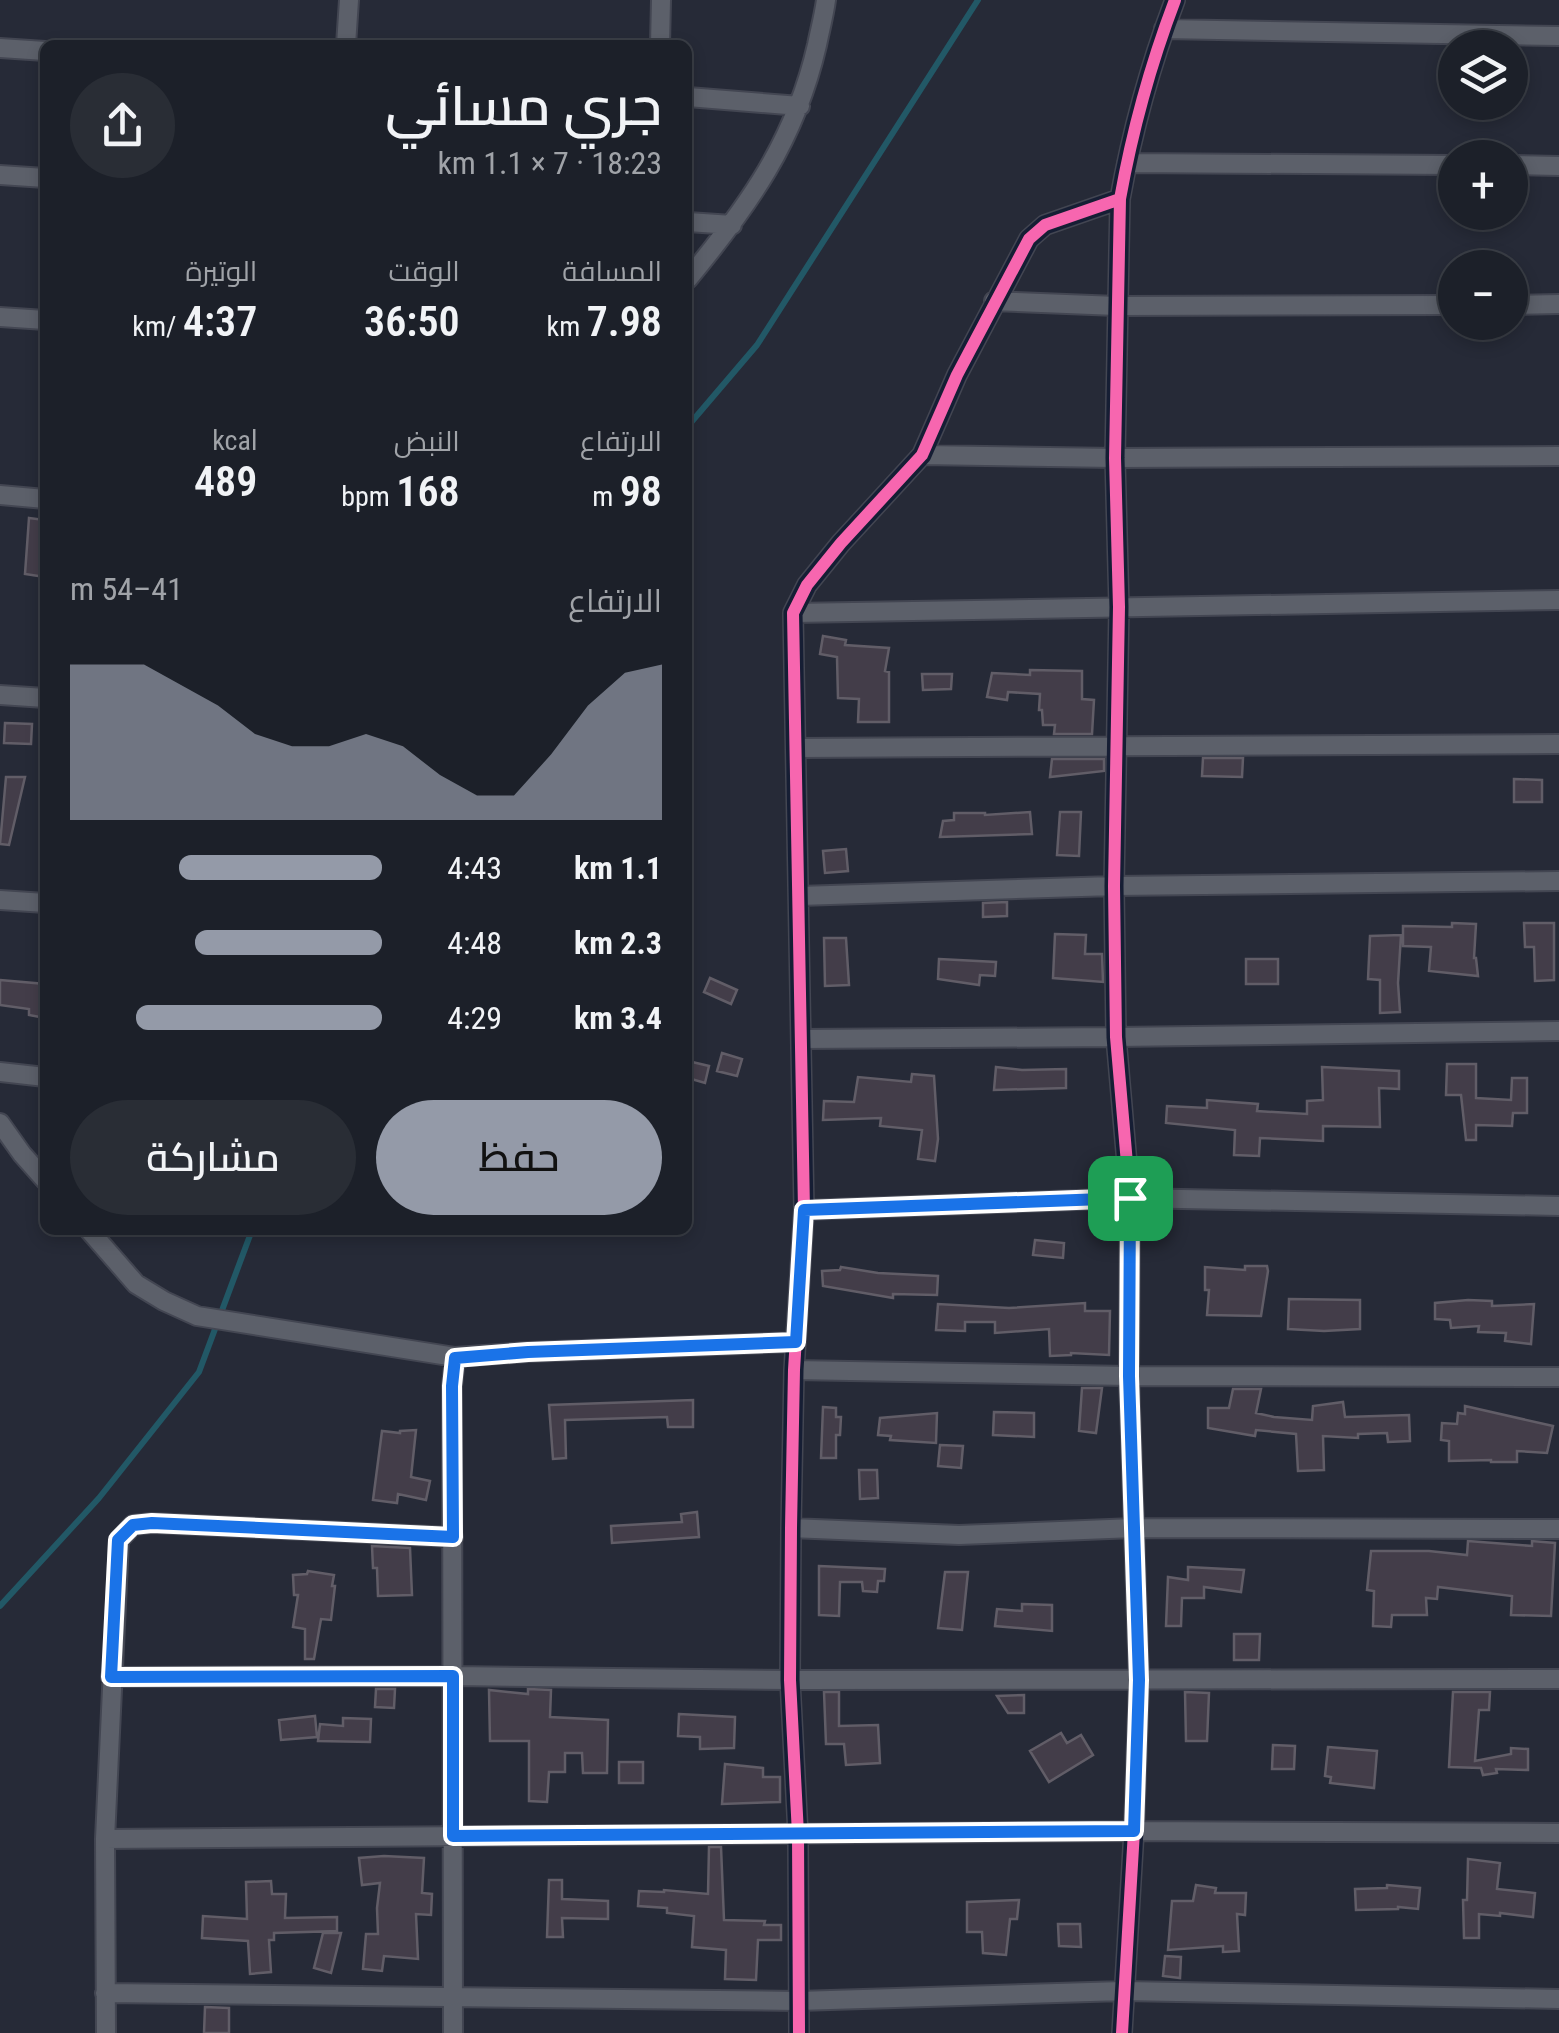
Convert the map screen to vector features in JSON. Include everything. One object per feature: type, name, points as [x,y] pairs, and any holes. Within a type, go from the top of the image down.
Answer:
[{"type":"street","points":[[346,40],[349,0]]},
{"type":"street","points":[[660,40],[662,0]]},
{"type":"street","points":[[692,274],[732,226],[772,165],[800,106],[826,0]]},
{"type":"street","points":[[1122,2033],[1139,1680],[1129,1376],[1130,1198],[1116,1037],[1117,306],[1120,199],[1126,163],[1176,0]]},
{"type":"street","points":[[1164,29],[1559,36]]},
{"type":"street","points":[[0,48],[40,52]]},
{"type":"street","points":[[692,96],[800,106]]},
{"type":"street","points":[[1126,163],[1438,165]]},
{"type":"street","points":[[1528,166],[1559,166]]},
{"type":"street","points":[[0,175],[40,178]]},
{"type":"street","points":[[798,2033],[798,1834],[790,1680],[791,1528],[794,1370],[804,1210],[793,613],[807,585],[922,456],[956,375],[1029,239],[1045,225],[1120,199]]},
{"type":"street","points":[[692,222],[732,226]]},
{"type":"street","points":[[994,301],[1117,306],[1438,305]]},
{"type":"street","points":[[1528,305],[1559,304]]},
{"type":"street","points":[[0,317],[40,320]]},
{"type":"street","points":[[922,456],[1559,456]]},
{"type":"street","points":[[0,496],[40,499]]},
{"type":"street","points":[[793,613],[1559,600]]},
{"type":"street","points":[[0,695],[40,698]]},
{"type":"street","points":[[796,748],[1559,744]]},
{"type":"street","points":[[798,896],[1114,886],[1559,881]]},
{"type":"street","points":[[0,900],[40,903]]},
{"type":"street","points":[[802,1038],[1559,1031]]},
{"type":"street","points":[[0,1072],[40,1076]]},
{"type":"street","points":[[0,1123],[40,1174]]},
{"type":"street","points":[[804,1210],[1130,1198],[1559,1206]]},
{"type":"street","points":[[93,1235],[136,1284],[197,1316],[455,1358],[796,1342]]},
{"type":"street","points":[[453,2033],[455,1358]]},
{"type":"street","points":[[794,1370],[1559,1378]]},
{"type":"street","points":[[106,2033],[105,1840],[118,1540],[133,1525],[152,1523],[453,1537]]},
{"type":"street","points":[[791,1528],[959,1535],[1134,1528],[1559,1528]]},
{"type":"street","points":[[111,1677],[1559,1679]]},
{"type":"street","points":[[105,1840],[1134,1831],[1559,1833]]},
{"type":"street","points":[[105,1993],[798,2001],[1123,1991],[1559,1999]]},
{"type":"building","points":[[29,518],[40,519],[40,576],[25,574]]},
{"type":"building","points":[[823,636],[846,640],[845,645],[889,648],[885,671],[889,672],[889,722],[858,722],[859,699],[838,698],[837,657],[820,654]]},
{"type":"building","points":[[1030,670],[1082,671],[1082,699],[1094,700],[1092,734],[1054,734],[1055,725],[1043,725],[1040,694],[1008,692],[1007,700],[987,697],[992,673],[1030,675]]},
{"type":"building","points":[[922,674],[952,674],[951,689],[923,690]]},
{"type":"building","points":[[5,723],[32,724],[31,744],[4,743]]},
{"type":"building","points":[[1203,758],[1243,758],[1242,777],[1202,776]]},
{"type":"building","points":[[1052,759],[1104,759],[1104,771],[1050,777]]},
{"type":"building","points":[[6,777],[25,777],[9,845],[0,844]]},
{"type":"building","points":[[1514,779],[1542,780],[1542,802],[1514,802]]},
{"type":"building","points":[[1030,812],[1032,834],[940,837],[943,821],[954,820],[954,813]]},
{"type":"building","points":[[1060,812],[1081,812],[1079,856],[1057,855]]},
{"type":"building","points":[[846,849],[848,871],[825,873],[823,851]]},
{"type":"building","points":[[1007,902],[1007,916],[983,917],[983,903]]},
{"type":"building","points":[[1452,923],[1476,924],[1474,958],[1478,976],[1429,971],[1431,947],[1403,946],[1403,926],[1452,927]]},
{"type":"building","points":[[1524,923],[1554,923],[1554,980],[1535,981],[1534,947],[1525,947]]},
{"type":"building","points":[[1055,934],[1086,935],[1085,954],[1102,954],[1103,982],[1053,978]]},
{"type":"building","points":[[1401,935],[1400,1012],[1380,1013],[1380,980],[1368,979],[1370,936]]},
{"type":"building","points":[[824,938],[846,938],[849,985],[825,986]]},
{"type":"building","points":[[939,959],[996,962],[995,976],[980,975],[979,985],[938,979]]},
{"type":"building","points":[[1246,959],[1278,959],[1278,984],[1246,984]]},
{"type":"building","points":[[710,978],[737,990],[731,1004],[704,992]]},
{"type":"building","points":[[0,980],[40,984],[40,1017],[29,1015],[29,1009],[0,1005]]},
{"type":"building","points":[[722,1053],[742,1059],[737,1076],[717,1071]]},
{"type":"building","points":[[692,1062],[709,1066],[705,1083],[692,1079]]},
{"type":"building","points":[[1447,1064],[1476,1064],[1476,1098],[1511,1100],[1512,1078],[1527,1078],[1527,1113],[1513,1113],[1512,1126],[1476,1125],[1476,1140],[1466,1140],[1461,1095],[1446,1095]]},
{"type":"building","points":[[996,1067],[1066,1069],[1066,1088],[994,1090]]},
{"type":"building","points":[[1322,1067],[1399,1071],[1399,1089],[1379,1088],[1380,1127],[1323,1126],[1323,1141],[1260,1138],[1259,1156],[1234,1155],[1235,1130],[1166,1123],[1167,1106],[1207,1108],[1207,1100],[1258,1104],[1257,1111],[1307,1114],[1307,1101],[1323,1100]]},
{"type":"building","points":[[912,1074],[934,1076],[938,1139],[935,1161],[918,1159],[922,1130],[880,1126],[881,1118],[823,1120],[824,1101],[854,1102],[858,1077],[911,1082]]},
{"type":"building","points":[[1035,1240],[1064,1243],[1063,1258],[1033,1255]]},
{"type":"building","points":[[1245,1266],[1267,1266],[1261,1316],[1207,1315],[1209,1290],[1205,1290],[1205,1267],[1245,1270]]},
{"type":"building","points":[[841,1267],[938,1276],[937,1295],[893,1294],[893,1298],[823,1286],[822,1271]]},
{"type":"building","points":[[1289,1299],[1360,1300],[1360,1329],[1288,1329]]},
{"type":"building","points":[[1492,1301],[1492,1306],[1534,1304],[1531,1344],[1505,1341],[1506,1333],[1478,1332],[1479,1326],[1451,1328],[1450,1320],[1435,1319],[1435,1303]]},
{"type":"building","points":[[1085,1303],[1085,1311],[1110,1311],[1109,1355],[1050,1356],[1049,1329],[995,1333],[995,1322],[965,1322],[965,1331],[936,1330],[938,1304],[1009,1308]]},
{"type":"building","points":[[1082,1388],[1102,1388],[1096,1433],[1079,1431]]},
{"type":"building","points":[[1233,1389],[1261,1389],[1256,1413],[1274,1417],[1312,1420],[1313,1406],[1343,1402],[1345,1417],[1409,1415],[1410,1441],[1388,1442],[1387,1433],[1358,1434],[1358,1438],[1323,1436],[1324,1470],[1298,1471],[1296,1434],[1256,1430],[1255,1436],[1208,1428],[1208,1408],[1229,1408]]},
{"type":"building","points":[[693,1400],[693,1427],[668,1427],[667,1417],[565,1420],[566,1458],[553,1459],[549,1405]]},
{"type":"building","points":[[1465,1406],[1553,1426],[1547,1453],[1517,1451],[1517,1462],[1449,1461],[1449,1441],[1441,1440],[1442,1423],[1457,1424],[1458,1413],[1465,1414]]},
{"type":"building","points":[[823,1407],[836,1408],[836,1417],[841,1417],[836,1458],[821,1458]]},
{"type":"building","points":[[994,1412],[1034,1413],[1034,1437],[993,1435]]},
{"type":"building","points":[[937,1413],[936,1443],[890,1440],[891,1436],[878,1435],[880,1418]]},
{"type":"building","points":[[416,1430],[411,1477],[430,1481],[426,1500],[398,1494],[397,1503],[373,1500],[382,1431]]},
{"type":"building","points":[[940,1445],[963,1446],[961,1468],[938,1466]]},
{"type":"building","points":[[859,1470],[877,1470],[878,1498],[860,1499]]},
{"type":"building","points":[[697,1512],[699,1537],[612,1543],[611,1526],[682,1522],[681,1514]]},
{"type":"building","points":[[1468,1541],[1532,1546],[1532,1541],[1555,1543],[1551,1616],[1511,1615],[1512,1596],[1438,1587],[1437,1599],[1426,1598],[1427,1615],[1392,1615],[1391,1627],[1373,1626],[1374,1591],[1367,1590],[1371,1551],[1467,1555]]},
{"type":"building","points":[[372,1546],[410,1548],[412,1595],[378,1596]]},
{"type":"building","points":[[819,1566],[885,1569],[884,1581],[878,1581],[877,1592],[863,1591],[862,1582],[840,1582],[839,1616],[819,1615]]},
{"type":"building","points":[[1188,1567],[1244,1570],[1241,1592],[1204,1587],[1204,1598],[1182,1598],[1181,1626],[1166,1626],[1168,1577],[1188,1580]]},
{"type":"building","points":[[308,1571],[334,1575],[335,1586],[331,1620],[321,1619],[314,1659],[305,1659],[305,1629],[293,1627],[298,1595],[294,1595],[293,1575]]},
{"type":"building","points":[[945,1572],[968,1572],[962,1630],[938,1628]]},
{"type":"building","points":[[1022,1604],[1052,1605],[1052,1631],[995,1626],[997,1609],[1022,1611]]},
{"type":"building","points":[[1234,1634],[1260,1634],[1259,1660],[1234,1660]]},
{"type":"building","points":[[376,1689],[395,1689],[394,1708],[375,1707]]},
{"type":"building","points":[[528,1689],[551,1690],[550,1717],[608,1720],[607,1773],[583,1773],[582,1753],[565,1753],[565,1772],[549,1772],[547,1802],[529,1801],[529,1741],[490,1741],[489,1690],[528,1694]]},
{"type":"building","points":[[824,1692],[839,1692],[839,1726],[878,1725],[880,1763],[846,1765],[844,1744],[826,1744]]},
{"type":"building","points":[[1185,1692],[1209,1693],[1207,1741],[1186,1741]]},
{"type":"building","points":[[1453,1692],[1490,1692],[1489,1710],[1479,1710],[1475,1761],[1511,1754],[1511,1748],[1528,1749],[1528,1770],[1496,1769],[1497,1773],[1483,1775],[1481,1768],[1449,1767]]},
{"type":"building","points":[[1024,1695],[1024,1713],[1008,1713],[997,1696]]},
{"type":"building","points":[[679,1714],[735,1717],[734,1748],[700,1749],[700,1737],[678,1736]]},
{"type":"building","points":[[315,1716],[317,1737],[281,1740],[279,1720]]},
{"type":"building","points":[[343,1718],[371,1719],[370,1742],[318,1741],[320,1724],[343,1726]]},
{"type":"building","points":[[1061,1733],[1067,1743],[1081,1735],[1093,1755],[1049,1782],[1030,1751]]},
{"type":"building","points":[[1273,1745],[1295,1746],[1294,1769],[1272,1769]]},
{"type":"building","points":[[1328,1747],[1377,1751],[1374,1788],[1330,1783],[1331,1777],[1325,1776]]},
{"type":"building","points":[[619,1762],[643,1762],[643,1783],[619,1783]]},
{"type":"building","points":[[725,1764],[763,1768],[763,1777],[780,1777],[780,1802],[722,1804]]},
{"type":"building","points":[[709,1847],[721,1847],[724,1920],[781,1925],[781,1940],[758,1940],[756,1980],[725,1979],[726,1950],[692,1947],[694,1916],[667,1913],[667,1908],[638,1906],[639,1891],[708,1894]]},
{"type":"building","points":[[359,1858],[424,1858],[422,1893],[432,1894],[431,1915],[416,1914],[418,1959],[384,1956],[382,1971],[363,1969],[366,1934],[378,1934],[380,1883],[362,1885]]},
{"type":"building","points":[[1468,1859],[1500,1863],[1497,1889],[1535,1893],[1533,1917],[1479,1914],[1479,1938],[1464,1938]]},
{"type":"building","points":[[549,1880],[562,1880],[562,1899],[608,1901],[608,1919],[562,1918],[563,1937],[547,1937]]},
{"type":"building","points":[[271,1881],[272,1894],[286,1894],[285,1918],[337,1917],[337,1931],[274,1933],[274,1940],[269,1940],[271,1972],[250,1974],[248,1941],[202,1938],[203,1916],[247,1919],[246,1882]]},
{"type":"building","points":[[1196,1885],[1216,1888],[1215,1893],[1246,1893],[1245,1915],[1237,1914],[1239,1951],[1223,1952],[1223,1946],[1168,1950],[1172,1901],[1193,1901]]},
{"type":"building","points":[[1387,1885],[1420,1888],[1418,1909],[1356,1910],[1355,1889]]},
{"type":"building","points":[[1019,1900],[1017,1919],[1010,1919],[1006,1955],[983,1953],[982,1932],[967,1932],[967,1902]]},
{"type":"building","points":[[1058,1924],[1080,1924],[1081,1947],[1059,1946]]},
{"type":"building","points":[[323,1933],[341,1933],[331,1973],[314,1968]]},
{"type":"building","points":[[1165,1956],[1181,1957],[1180,1978],[1163,1976]]},
{"type":"building","points":[[205,2007],[229,2008],[229,2033],[204,2033]]},
{"type":"waterway","points":[[692,421],[757,345],[978,0]]},
{"type":"waterway","points":[[0,1606],[99,1498],[199,1372],[250,1235]]},
{"type":"cycle path","points":[[799,2033],[798,1834],[790,1680],[794,1370],[804,1210],[793,613],[807,585],[841,543],[922,455],[957,375],[1029,239],[1045,225],[1120,199],[1143,98],[1175,0]]},
{"type":"cycle path","points":[[1120,199],[1114,886],[1116,1037],[1130,1198],[1129,1376],[1139,1681],[1122,2033]]},
{"type":"route","points":[[1130,1198],[1129,1376],[1139,1680],[1134,1831],[453,1836],[453,1676],[111,1677],[118,1540],[133,1525],[453,1537],[455,1358],[796,1342],[804,1210],[1130,1198]]}]
